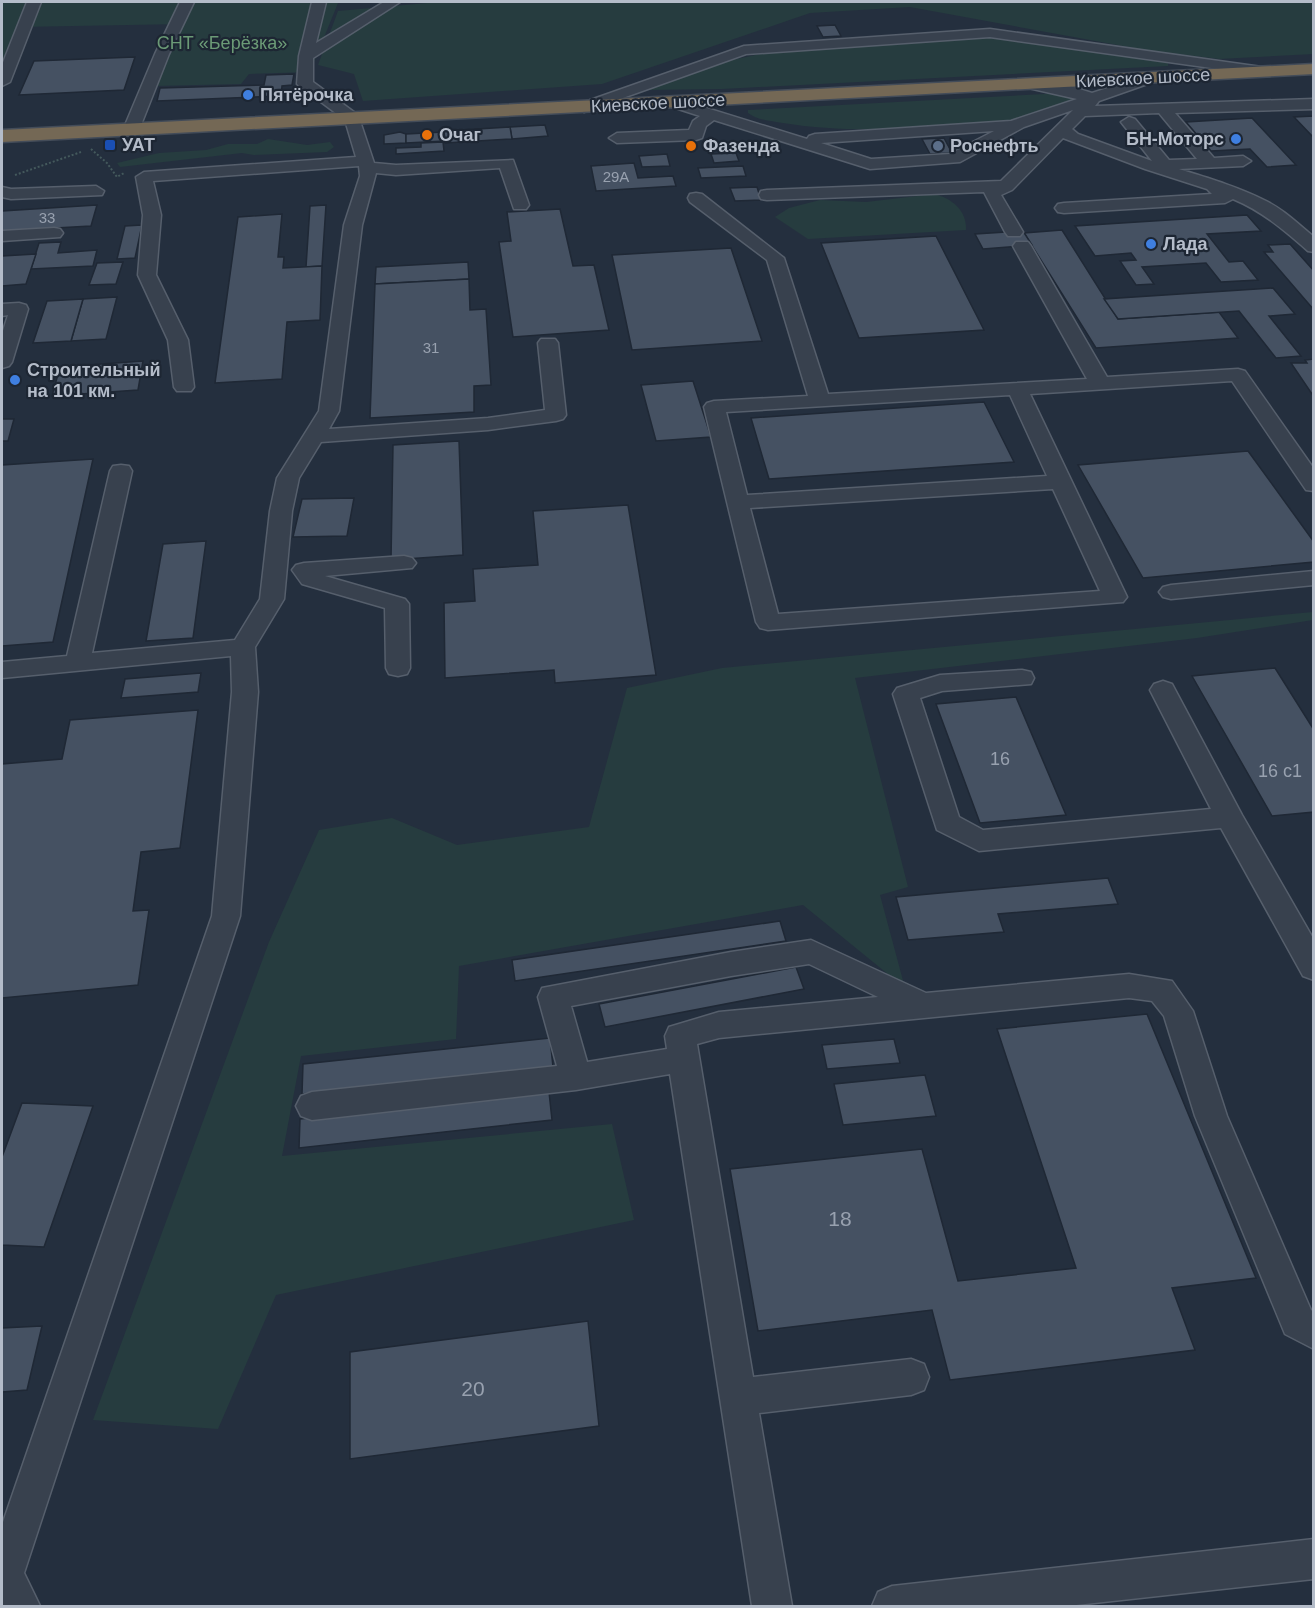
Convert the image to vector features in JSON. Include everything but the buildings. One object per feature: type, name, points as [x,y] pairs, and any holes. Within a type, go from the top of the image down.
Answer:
[{"type":"highway","name":"Киевское шоссе","points":[[2,136],[1314,69]]},
{"type":"street","points":[[2,82],[34,2]]},
{"type":"street","points":[[130,129],[187,2]]},
{"type":"street","points":[[7,1591],[226,916],[245,692],[243,647],[272,600],[281,512],[288,478],[329,411],[352,225],[368,176],[352,118],[305,84],[306,56],[319,2]]},
{"type":"street","points":[[306,56],[393,2]]},
{"type":"street","points":[[584,107],[744,50],[990,33],[1269,72]]},
{"type":"street","points":[[671,102],[870,164],[954,159],[1018,124],[1151,78]]},
{"type":"street","points":[[1029,84],[1070,91],[1094,99]]},
{"type":"street","points":[[1094,99],[1005,186],[992,193],[1101,385]]},
{"type":"street","points":[[1081,111],[1314,104]]},
{"type":"street","points":[[1164,110],[1210,163]]},
{"type":"street","points":[[617,138],[696,135],[699,124],[712,114]]},
{"type":"street","points":[[1129,122],[1158,165]]},
{"type":"street","points":[[799,140],[907,134],[1018,124]]},
{"type":"street","points":[[1062,129],[1072,138],[1158,165],[1258,204],[1279,217],[1314,247]]},
{"type":"street","points":[[907,134],[920,160]]},
{"type":"street","points":[[1158,165],[1242,161]]},
{"type":"street","points":[[184,387],[178,340],[147,274],[152,215],[144,177],[366,164],[396,170],[507,163],[520,205]]},
{"type":"street","points":[[1064,208],[1225,198],[1213,185]]},
{"type":"street","points":[[767,195],[1005,186]]},
{"type":"street","points":[[2,192],[11,194],[96,191]]},
{"type":"street","points":[[696,198],[775,258],[820,401]]},
{"type":"street","points":[[2,236],[54,233]]},
{"type":"street","points":[[2,310],[20,309],[2,362]]},
{"type":"street","points":[[314,436],[488,424],[556,416],[548,343]]},
{"type":"street","points":[[1017,389],[1114,597],[768,622],[714,407],[1238,375],[1314,485]]},
{"type":"street","points":[[78,663],[121,471]]},
{"type":"street","points":[[738,502],[1061,482]]},
{"type":"street","points":[[276,569],[309,570],[404,563]]},
{"type":"street","points":[[309,570],[310,579],[397,604],[398,669]]},
{"type":"street","points":[[1171,592],[1314,578]]},
{"type":"street","points":[[2,670],[243,647]]},
{"type":"street","points":[[1022,678],[940,683],[906,694],[947,823],[979,841],[1229,818]]},
{"type":"street","points":[[1163,690],[1229,818],[1314,968]]},
{"type":"street","points":[[576,1077],[553,997],[730,964],[811,952],[924,1005]]},
{"type":"street","points":[[772,1606],[680,1036],[719,1025],[924,1005],[1129,986],[1161,990],[1178,1011],[1211,1116],[1298,1322],[1314,1332]]},
{"type":"street","points":[[312,1106],[576,1077],[683,1059]]},
{"type":"street","points":[[738,1397],[911,1377]]},
{"type":"street","points":[[892,1606],[1314,1559]]},
{"type":"path","points":[[12,176],[91,149]]},
{"type":"green space","name":"СНТ «Берёзка»","points":[[2,2],[1313,2],[1314,54],[1219,59],[1145,50],[910,7],[810,13],[602,84],[363,101],[354,74],[318,65],[338,11],[427,3],[338,3],[310,72],[249,74],[241,84],[155,86],[184,24],[19,27],[2,69]]},
{"type":"green space","points":[[1005,37],[1168,62],[1168,66],[722,89],[644,90],[732,60],[765,53]]},
{"type":"green space","points":[[1063,93],[1076,98],[1023,118],[1003,122],[948,126],[838,129],[769,121],[748,113],[748,110]]},
{"type":"green space","points":[[268,139],[307,145],[330,142],[334,147],[327,152],[254,155],[242,153],[120,167],[117,163],[159,153],[206,150],[228,144],[257,144]]},
{"type":"green space","points":[[934,194],[946,198],[957,206],[964,216],[966,230],[808,239],[775,217],[789,208],[820,200],[866,202]]},
{"type":"green space","points":[[1313,612],[1313,620],[1197,638],[855,678],[908,887],[880,895],[905,988],[803,905],[459,966],[456,1039],[301,1056],[282,1156],[612,1124],[634,1220],[276,1295],[218,1429],[93,1420],[269,942],[319,830],[392,818],[457,845],[589,827],[627,688],[722,668]]},
{"type":"place","name":"Пятёрочка","points":[[248,95]]},
{"type":"place","name":"Очаг","points":[[427,135]]},
{"type":"place","name":"БН-Моторс","points":[[1236,139]]},
{"type":"place","name":"УАТ","points":[[110,145]]},
{"type":"place","name":"Фазенда","points":[[691,146]]},
{"type":"place","name":"Роснефть","points":[[938,146]]},
{"type":"place","name":"Лада","points":[[1151,244]]},
{"type":"place","name":"Строительный на 101 км.","points":[[15,380]]}]
